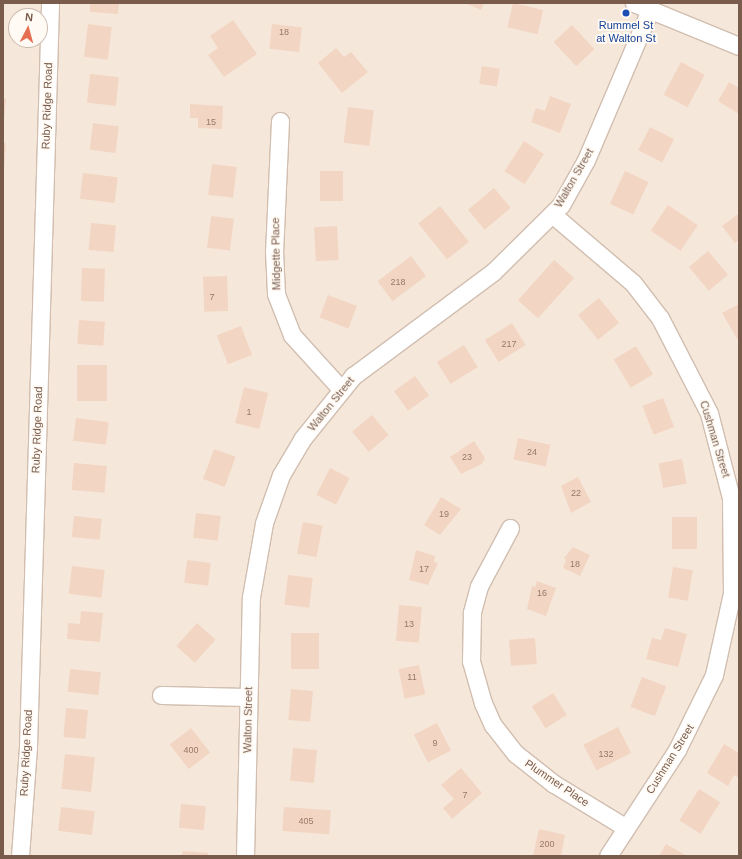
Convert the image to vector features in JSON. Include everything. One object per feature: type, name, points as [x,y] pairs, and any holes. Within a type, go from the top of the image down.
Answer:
[{"type":"street","name":"Ruby Ridge Road","points":[[20,856],[28,746],[50,3]]},
{"type":"street","points":[[634,3],[739,46]]},
{"type":"street","name":"Walton Street","points":[[245,856],[251,597],[264,523],[292,455],[341,389],[376,358],[493,272],[552,214],[586,160],[650,10]]},
{"type":"street","name":"Midgette Place","points":[[280,121],[274,251],[276,294],[292,334],[341,389]]},
{"type":"street","name":"Cushman Street","points":[[552,214],[633,284],[660,318],[709,413],[731,498],[732,594],[714,675],[677,750],[625,827],[608,856]]},
{"type":"street","name":"Plummer Place","points":[[510,528],[479,586],[472,613],[471,660],[483,703],[493,725],[516,754],[554,784],[625,827]]},
{"type":"street","points":[[161,695],[248,697]]},
{"type":"shaded area","points":[[3,3],[739,3],[739,856],[3,856]]},
{"type":"building","points":[[90,3],[119,3],[118,14],[90,12]]},
{"type":"building","points":[[465,3],[484,3],[481,10]]},
{"type":"building","points":[[513,3],[543,10],[538,34],[507,27]]},
{"type":"building","points":[[233,20],[257,54],[224,77],[208,55],[218,48],[210,36]]},
{"type":"building","points":[[88,24],[112,27],[108,60],[84,57]]},
{"type":"building","points":[[272,24],[302,27],[299,52],[269,49]]},
{"type":"building","points":[[572,25],[595,49],[576,66],[554,42]]},
{"type":"building","points":[[336,48],[344,57],[351,52],[368,72],[342,93],[318,63]]},
{"type":"building","points":[[681,62],[705,75],[687,107],[664,95]]},
{"type":"building","points":[[482,66],[500,69],[497,87],[479,84]]},
{"type":"building","points":[[90,74],[119,77],[116,106],[87,103]]},
{"type":"building","points":[[729,82],[739,88],[739,114],[718,101]]},
{"type":"building","points":[[550,96],[571,104],[560,133],[531,122],[536,108],[545,111]]},
{"type":"building","points":[[3,99],[6,99],[4,120],[3,120]]},
{"type":"building","points":[[190,104],[223,106],[222,129],[198,128],[198,118],[190,118]]},
{"type":"building","points":[[348,107],[374,110],[369,146],[344,143]]},
{"type":"building","points":[[93,123],[119,126],[116,153],[90,150]]},
{"type":"building","points":[[650,127],[674,139],[662,162],[638,150]]},
{"type":"building","points":[[524,141],[544,154],[525,184],[504,171]]},
{"type":"building","points":[[3,143],[6,143],[4,170],[3,170]]},
{"type":"building","points":[[212,164],[237,167],[233,198],[208,195]]},
{"type":"building","points":[[320,171],[343,171],[343,201],[320,201]]},
{"type":"building","points":[[625,171],[649,182],[633,215],[610,204]]},
{"type":"building","points":[[83,173],[118,177],[115,203],[80,199]]},
{"type":"building","points":[[494,188],[511,208],[485,230],[468,210]]},
{"type":"building","points":[[668,205],[698,225],[681,251],[651,231]]},
{"type":"building","points":[[440,206],[469,242],[447,259],[418,224]]},
{"type":"building","points":[[738,214],[739,240],[735,243],[722,226]]},
{"type":"building","points":[[211,216],[234,219],[230,251],[207,248]]},
{"type":"building","points":[[91,223],[116,225],[114,252],[89,250]]},
{"type":"building","points":[[337,226],[339,260],[316,261],[314,227]]},
{"type":"building","points":[[708,251],[728,275],[709,291],[689,267]]},
{"type":"building","points":[[411,256],[426,276],[393,301],[377,281]]},
{"type":"building","points":[[554,260],[574,278],[538,318],[518,300]]},
{"type":"building","points":[[82,268],[105,269],[104,302],[81,301]]},
{"type":"building","points":[[227,276],[228,311],[204,312],[203,277]]},
{"type":"building","points":[[328,295],[357,306],[348,329],[319,317]]},
{"type":"building","points":[[599,298],[619,323],[598,340],[578,315]]},
{"type":"building","points":[[739,304],[739,342],[722,313]]},
{"type":"building","points":[[79,320],[105,322],[103,346],[77,344]]},
{"type":"building","points":[[512,323],[526,345],[499,362],[485,340]]},
{"type":"building","points":[[241,326],[252,355],[228,364],[217,335]]},
{"type":"building","points":[[464,345],[478,367],[451,384],[437,362]]},
{"type":"building","points":[[636,346],[653,374],[631,388],[614,359]]},
{"type":"building","points":[[77,365],[107,365],[107,401],[77,401]]},
{"type":"building","points":[[415,376],[429,395],[408,411],[394,391]]},
{"type":"building","points":[[244,387],[268,393],[259,429],[235,423]]},
{"type":"building","points":[[663,398],[674,427],[654,435],[642,406]]},
{"type":"building","points":[[372,415],[389,435],[369,452],[352,432]]},
{"type":"building","points":[[76,418],[109,422],[106,445],[73,441]]},
{"type":"building","points":[[518,438],[550,445],[546,466],[513,460]]},
{"type":"building","points":[[474,441],[485,458],[482,464],[461,474],[450,457]]},
{"type":"building","points":[[214,449],[236,457],[225,487],[203,479]]},
{"type":"building","points":[[682,459],[687,484],[663,488],[658,464]]},
{"type":"building","points":[[74,463],[107,466],[105,493],[72,490]]},
{"type":"building","points":[[330,468],[350,478],[336,505],[316,495]]},
{"type":"building","points":[[578,477],[591,502],[571,513],[561,486]]},
{"type":"building","points":[[441,497],[461,509],[440,535],[424,525]]},
{"type":"building","points":[[196,513],[221,516],[218,541],[193,538]]},
{"type":"building","points":[[74,516],[102,519],[100,540],[72,537]]},
{"type":"building","points":[[672,517],[697,517],[697,549],[672,549]]},
{"type":"building","points":[[303,522],[323,526],[317,557],[297,553]]},
{"type":"building","points":[[573,547],[590,555],[580,576],[563,568],[566,560],[564,558]]},
{"type":"building","points":[[416,550],[435,556],[434,562],[438,563],[428,585],[409,580]]},
{"type":"building","points":[[187,560],[211,563],[208,586],[184,583]]},
{"type":"building","points":[[72,566],[105,570],[101,598],[69,594]]},
{"type":"building","points":[[673,567],[693,570],[688,601],[668,598]]},
{"type":"building","points":[[288,575],[313,578],[309,608],[284,605]]},
{"type":"building","points":[[537,581],[556,588],[546,616],[527,609],[532,586],[535,587]]},
{"type":"building","points":[[399,605],[422,607],[419,643],[396,641]]},
{"type":"building","points":[[81,611],[103,613],[100,642],[67,639],[68,623],[80,624]]},
{"type":"building","points":[[197,623],[216,640],[195,663],[176,646]]},
{"type":"building","points":[[665,628],[687,634],[678,667],[646,659],[652,638],[661,640]]},
{"type":"building","points":[[291,633],[319,633],[319,669],[291,669]]},
{"type":"building","points":[[535,638],[537,664],[511,666],[509,640]]},
{"type":"building","points":[[419,665],[425,694],[405,699],[398,669]]},
{"type":"building","points":[[70,669],[101,672],[98,695],[68,692]]},
{"type":"building","points":[[642,677],[666,686],[655,716],[631,707]]},
{"type":"building","points":[[291,689],[313,691],[310,722],[288,720]]},
{"type":"building","points":[[553,693],[567,715],[546,728],[532,706]]},
{"type":"building","points":[[66,708],[88,710],[85,739],[63,737]]},
{"type":"building","points":[[437,723],[451,751],[428,762],[414,735]]},
{"type":"building","points":[[618,727],[631,753],[596,771],[583,745]]},
{"type":"building","points":[[191,728],[210,752],[189,769],[170,745]]},
{"type":"building","points":[[724,744],[739,753],[739,778],[734,775],[728,786],[707,773]]},
{"type":"building","points":[[293,748],[317,750],[314,783],[290,781]]},
{"type":"building","points":[[65,754],[95,757],[91,792],[61,789]]},
{"type":"building","points":[[461,768],[482,793],[452,819],[443,808],[454,799],[441,785]]},
{"type":"building","points":[[699,789],[720,802],[701,834],[679,820]]},
{"type":"building","points":[[181,804],[206,806],[204,830],[179,828]]},
{"type":"building","points":[[61,807],[95,811],[92,835],[58,831]]},
{"type":"building","points":[[284,807],[331,810],[329,834],[282,831]]},
{"type":"building","points":[[539,829],[565,835],[561,856],[533,856]]},
{"type":"building","points":[[666,844],[687,856],[659,856]]},
{"type":"building","points":[[183,851],[208,853],[208,856],[182,856]]},
{"type":"place","name":"Rummel St at Walton St","points":[[626,13]]}]
